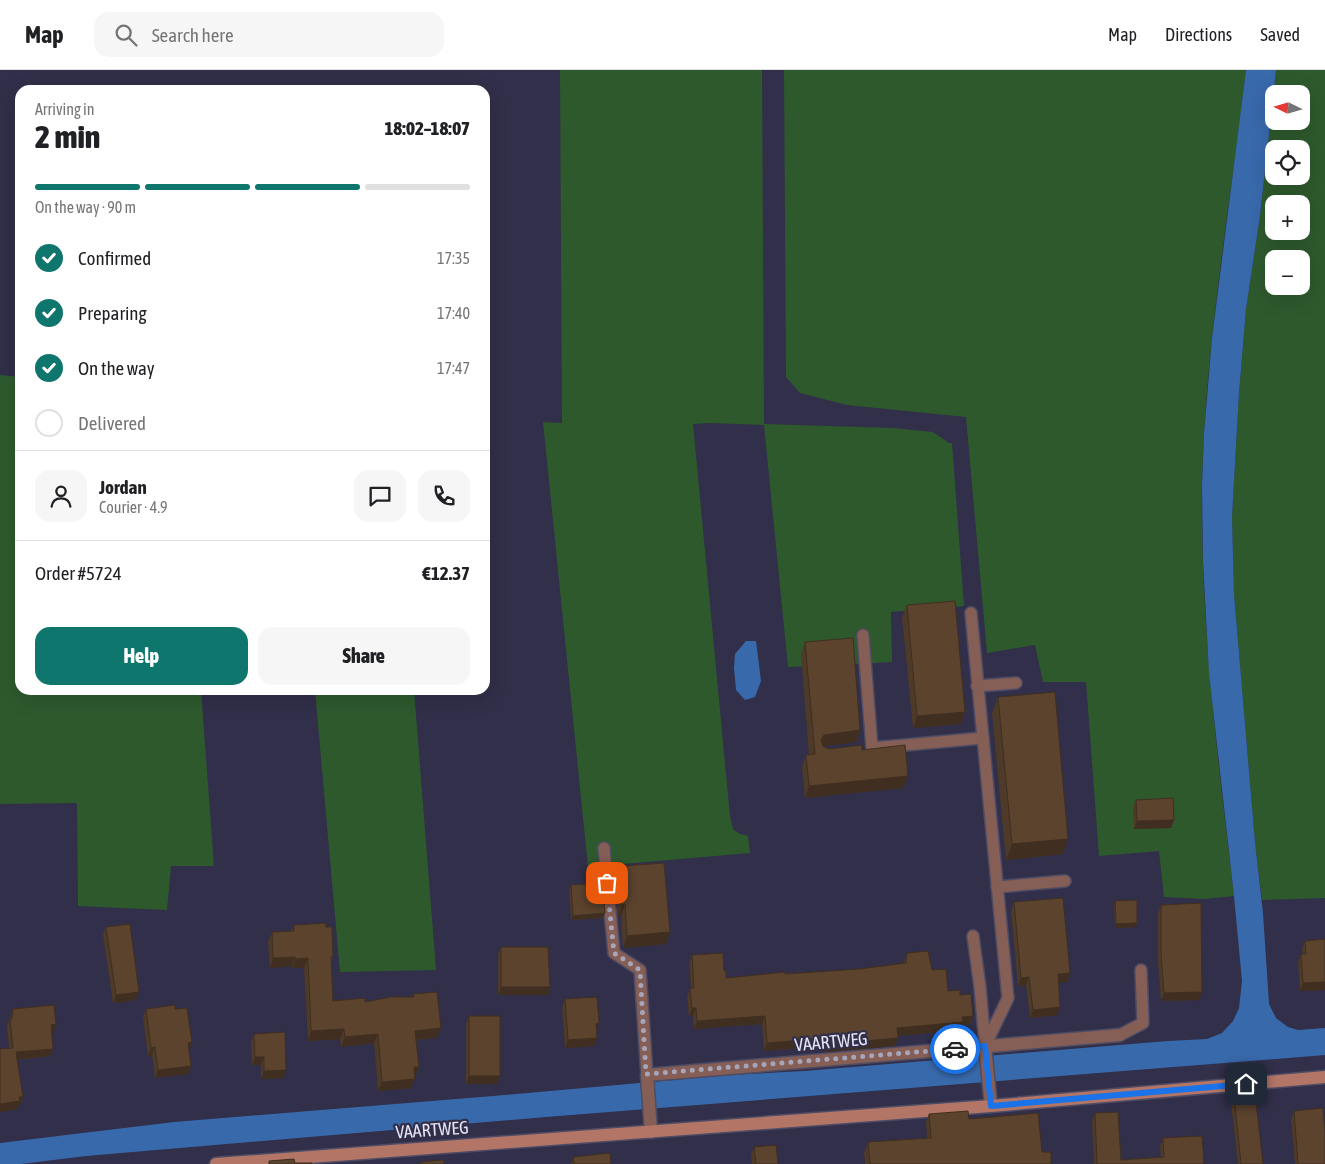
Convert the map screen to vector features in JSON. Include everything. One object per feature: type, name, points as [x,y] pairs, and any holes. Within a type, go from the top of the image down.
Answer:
[{"type":"street","name":"VAARTWEG","points":[[647,1079],[985,1046],[1120,1035]]},
{"type":"street","points":[[985,1046],[991,1106]]},
{"type":"street","name":"VAARTWEG","points":[[216,1164],[991,1106],[1325,1078]]},
{"type":"street","points":[[647,1079],[650,1132]]},
{"type":"lane","points":[[971,613],[1008,998],[985,1046]]},
{"type":"lane","points":[[862,635],[868,748],[983,738]]},
{"type":"lane","points":[[977,686],[1016,683]]},
{"type":"lane","points":[[604,848],[614,953],[640,970],[647,1079]]},
{"type":"lane","points":[[997,887],[1064,880]]},
{"type":"lane","points":[[973,936],[985,1046]]},
{"type":"lane","points":[[1120,1035],[1143,1023],[1141,970]]},
{"type":"green space","points":[[560,70],[762,70],[764,424],[893,428],[933,432],[949,443],[952,443],[964,606],[891,612],[892,662],[788,667],[764,425],[693,424],[730,816],[733,829],[740,834],[748,836],[750,853],[588,867],[543,422],[562,423]]},
{"type":"green space","points":[[784,70],[1246,70],[1213,329],[1204,433],[1202,485],[1204,588],[1211,691],[1234,896],[1204,899],[1164,897],[1159,851],[1099,856],[1086,682],[1043,682],[1035,645],[987,653],[966,417],[847,405],[800,393],[786,377]]},
{"type":"green space","points":[[1276,70],[1325,70],[1325,898],[1262,900],[1255,842],[1234,594],[1232,517],[1246,309],[1265,170],[1265,185],[1310,185],[1310,140],[1268,140],[1269,130],[1310,130],[1310,85],[1274,85]]},
{"type":"green space","points":[[0,375],[15,376],[15,695],[201,695],[214,866],[171,866],[167,910],[78,906],[77,803],[0,804]]},
{"type":"green space","points":[[315,695],[414,695],[436,970],[340,972]]},
{"type":"water","points":[[1246,70],[1276,70],[1274,85],[1265,85],[1265,130],[1269,130],[1268,140],[1265,140],[1265,170],[1246,309],[1239,393],[1232,517],[1234,594],[1255,842],[1263,913],[1269,1004],[1276,1018],[1288,1027],[1298,1030],[1325,1028],[1325,1055],[546,1117],[86,1156],[21,1164],[0,1164],[0,1143],[174,1122],[729,1075],[804,1071],[1207,1039],[1222,1033],[1233,1021],[1239,1008],[1242,981],[1209,673],[1203,561],[1202,486],[1204,434],[1212,338]]},
{"type":"water","points":[[746,641],[756,641],[761,681],[755,697],[745,700],[736,690],[734,668],[735,654]]},
{"type":"building","points":[[955,601],[965,712],[917,716],[907,605]]},
{"type":"building","points":[[853,638],[860,730],[824,735],[821,741],[823,746],[829,749],[862,745],[862,750],[905,745],[908,776],[809,786],[806,755],[815,754],[805,642]]},
{"type":"building","points":[[1055,692],[1068,839],[1012,844],[998,697]]},
{"type":"building","points":[[1173,798],[1174,820],[1137,821],[1136,800]]},
{"type":"building","points":[[664,863],[670,932],[627,936],[625,904],[622,905],[620,874],[623,874],[622,866]]},
{"type":"building","points":[[602,883],[605,913],[573,916],[571,885]]},
{"type":"building","points":[[1063,898],[1070,973],[1058,974],[1060,1007],[1033,1010],[1029,977],[1021,978],[1014,902]]},
{"type":"building","points":[[1137,900],[1137,923],[1116,924],[1115,901]]},
{"type":"building","points":[[1201,903],[1202,992],[1164,993],[1161,953],[1161,905]]},
{"type":"building","points":[[326,923],[326,927],[332,927],[333,1001],[365,998],[365,1002],[391,997],[414,997],[413,994],[437,992],[441,1028],[415,1031],[419,1067],[414,1067],[415,1079],[382,1082],[378,1034],[345,1037],[344,1029],[311,1031],[308,958],[273,958],[272,932],[294,931],[294,925]]},
{"type":"building","points":[[130,924],[139,992],[116,995],[106,927]]},
{"type":"building","points":[[1325,939],[1325,982],[1303,983],[1301,954],[1306,954],[1305,941]]},
{"type":"building","points":[[501,947],[548,947],[550,987],[501,987]]},
{"type":"building","points":[[928,951],[932,970],[946,969],[948,991],[960,990],[960,995],[971,994],[973,1016],[962,1017],[963,1022],[897,1028],[898,1038],[828,1044],[827,1038],[767,1043],[765,1016],[697,1021],[696,1008],[692,1008],[690,988],[694,988],[692,955],[723,953],[726,978],[785,972],[785,974],[859,969],[906,963],[907,953]]},
{"type":"building","points":[[597,997],[599,1023],[596,1024],[597,1038],[568,1040],[565,999]]},
{"type":"building","points":[[54,1005],[56,1024],[51,1025],[53,1049],[16,1052],[23,1097],[19,1097],[20,1101],[0,1104],[0,1049],[13,1048],[10,1019],[12,1019],[13,1009]]},
{"type":"building","points":[[175,1005],[175,1009],[187,1008],[192,1042],[188,1043],[191,1066],[158,1070],[155,1047],[151,1048],[146,1009]]},
{"type":"building","points":[[469,1016],[500,1016],[500,1076],[469,1076]]},
{"type":"building","points":[[285,1032],[286,1070],[264,1071],[264,1057],[255,1057],[254,1034]]},
{"type":"building","points":[[1255,1093],[1263,1164],[1241,1164],[1234,1095]]},
{"type":"building","points":[[1323,1108],[1325,1164],[1298,1164],[1294,1111]]},
{"type":"building","points":[[968,1111],[969,1119],[1038,1113],[1042,1152],[1051,1152],[1051,1164],[870,1164],[868,1142],[931,1138],[929,1114]]},
{"type":"building","points":[[1118,1112],[1121,1160],[1164,1157],[1163,1138],[1202,1136],[1204,1164],[1097,1164],[1095,1113]]},
{"type":"building","points":[[776,1145],[778,1164],[756,1164],[754,1147]]},
{"type":"building","points":[[610,1153],[611,1164],[574,1164],[573,1157]]},
{"type":"building","points":[[294,1159],[295,1163],[312,1164],[269,1164],[269,1161]]},
{"type":"building","points":[[444,1160],[444,1164],[421,1164],[421,1162]]},
{"type":"way so far","points":[[607,883],[614,953],[640,970],[646,1074],[955,1049]]},
{"type":"route","points":[[955,1049],[985,1046],[991,1106],[1246,1084]]}]
